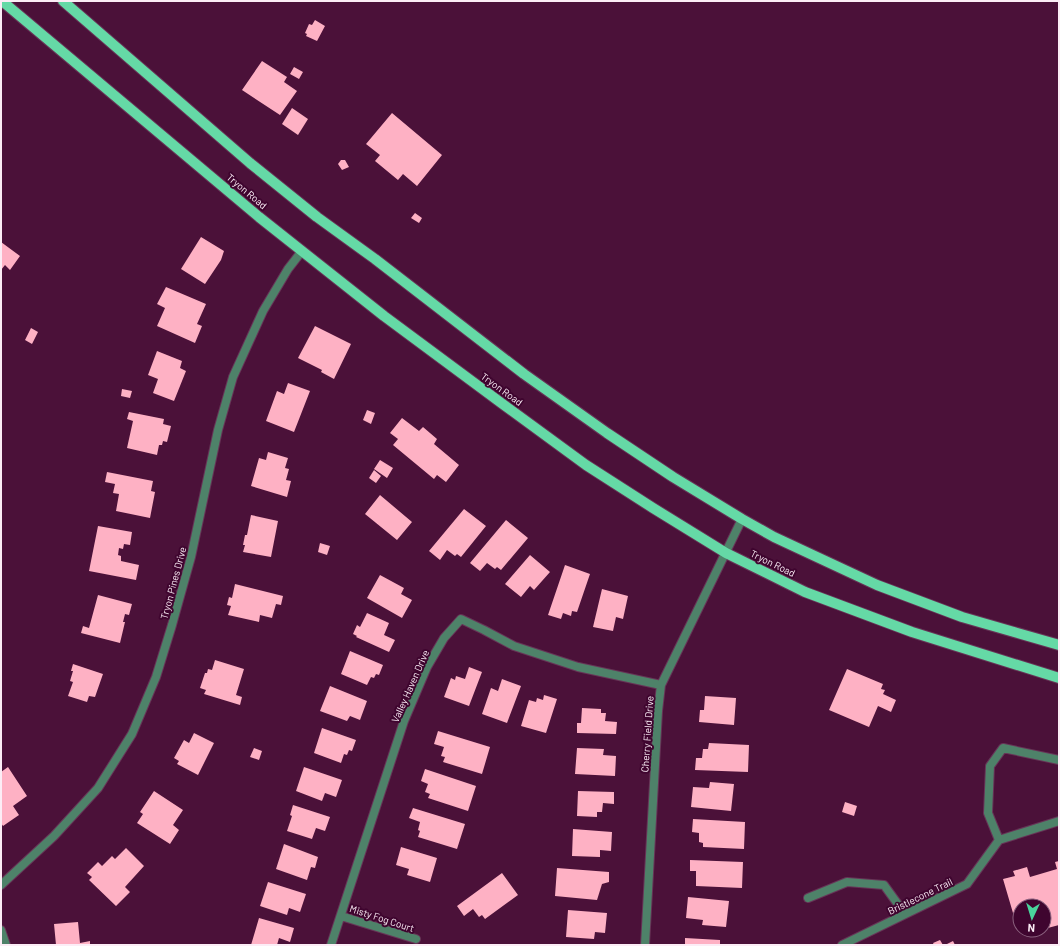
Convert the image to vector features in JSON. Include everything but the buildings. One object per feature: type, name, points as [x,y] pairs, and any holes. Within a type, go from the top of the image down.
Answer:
[{"type":"main road","name":"Tryon Road","points":[[2,1],[259,217],[384,316],[586,465],[653,508],[726,553],[805,592],[855,612],[912,632],[1059,678]]},
{"type":"main road","points":[[63,1],[250,163],[317,217],[375,259],[524,374],[607,433],[742,519],[774,537],[837,567],[924,604],[993,627],[1059,645]]},
{"type":"street","name":"Tryon Pines Drive","points":[[1,885],[54,836],[98,788],[132,734],[156,677],[172,625],[191,557],[218,430],[233,378],[263,311],[288,269],[302,251]]},
{"type":"street","name":"Cherry Field Drive","points":[[645,945],[657,719],[661,685],[742,519]]},
{"type":"street","name":"Valley Haven Drive","points":[[331,945],[404,721],[427,667],[444,638],[461,619],[521,648],[578,667],[661,685]]},
{"type":"street","points":[[1059,760],[1003,748],[990,766],[988,813],[999,840],[1059,821]]},
{"type":"street","name":"Bristlecone Trail","points":[[842,945],[967,884],[999,840]]},
{"type":"street","points":[[808,898],[847,882],[884,886],[906,914]]},
{"type":"street","name":"Misty Fog Court","points":[[341,916],[416,940]]},
{"type":"street","points":[[1,930],[6,945]]}]
